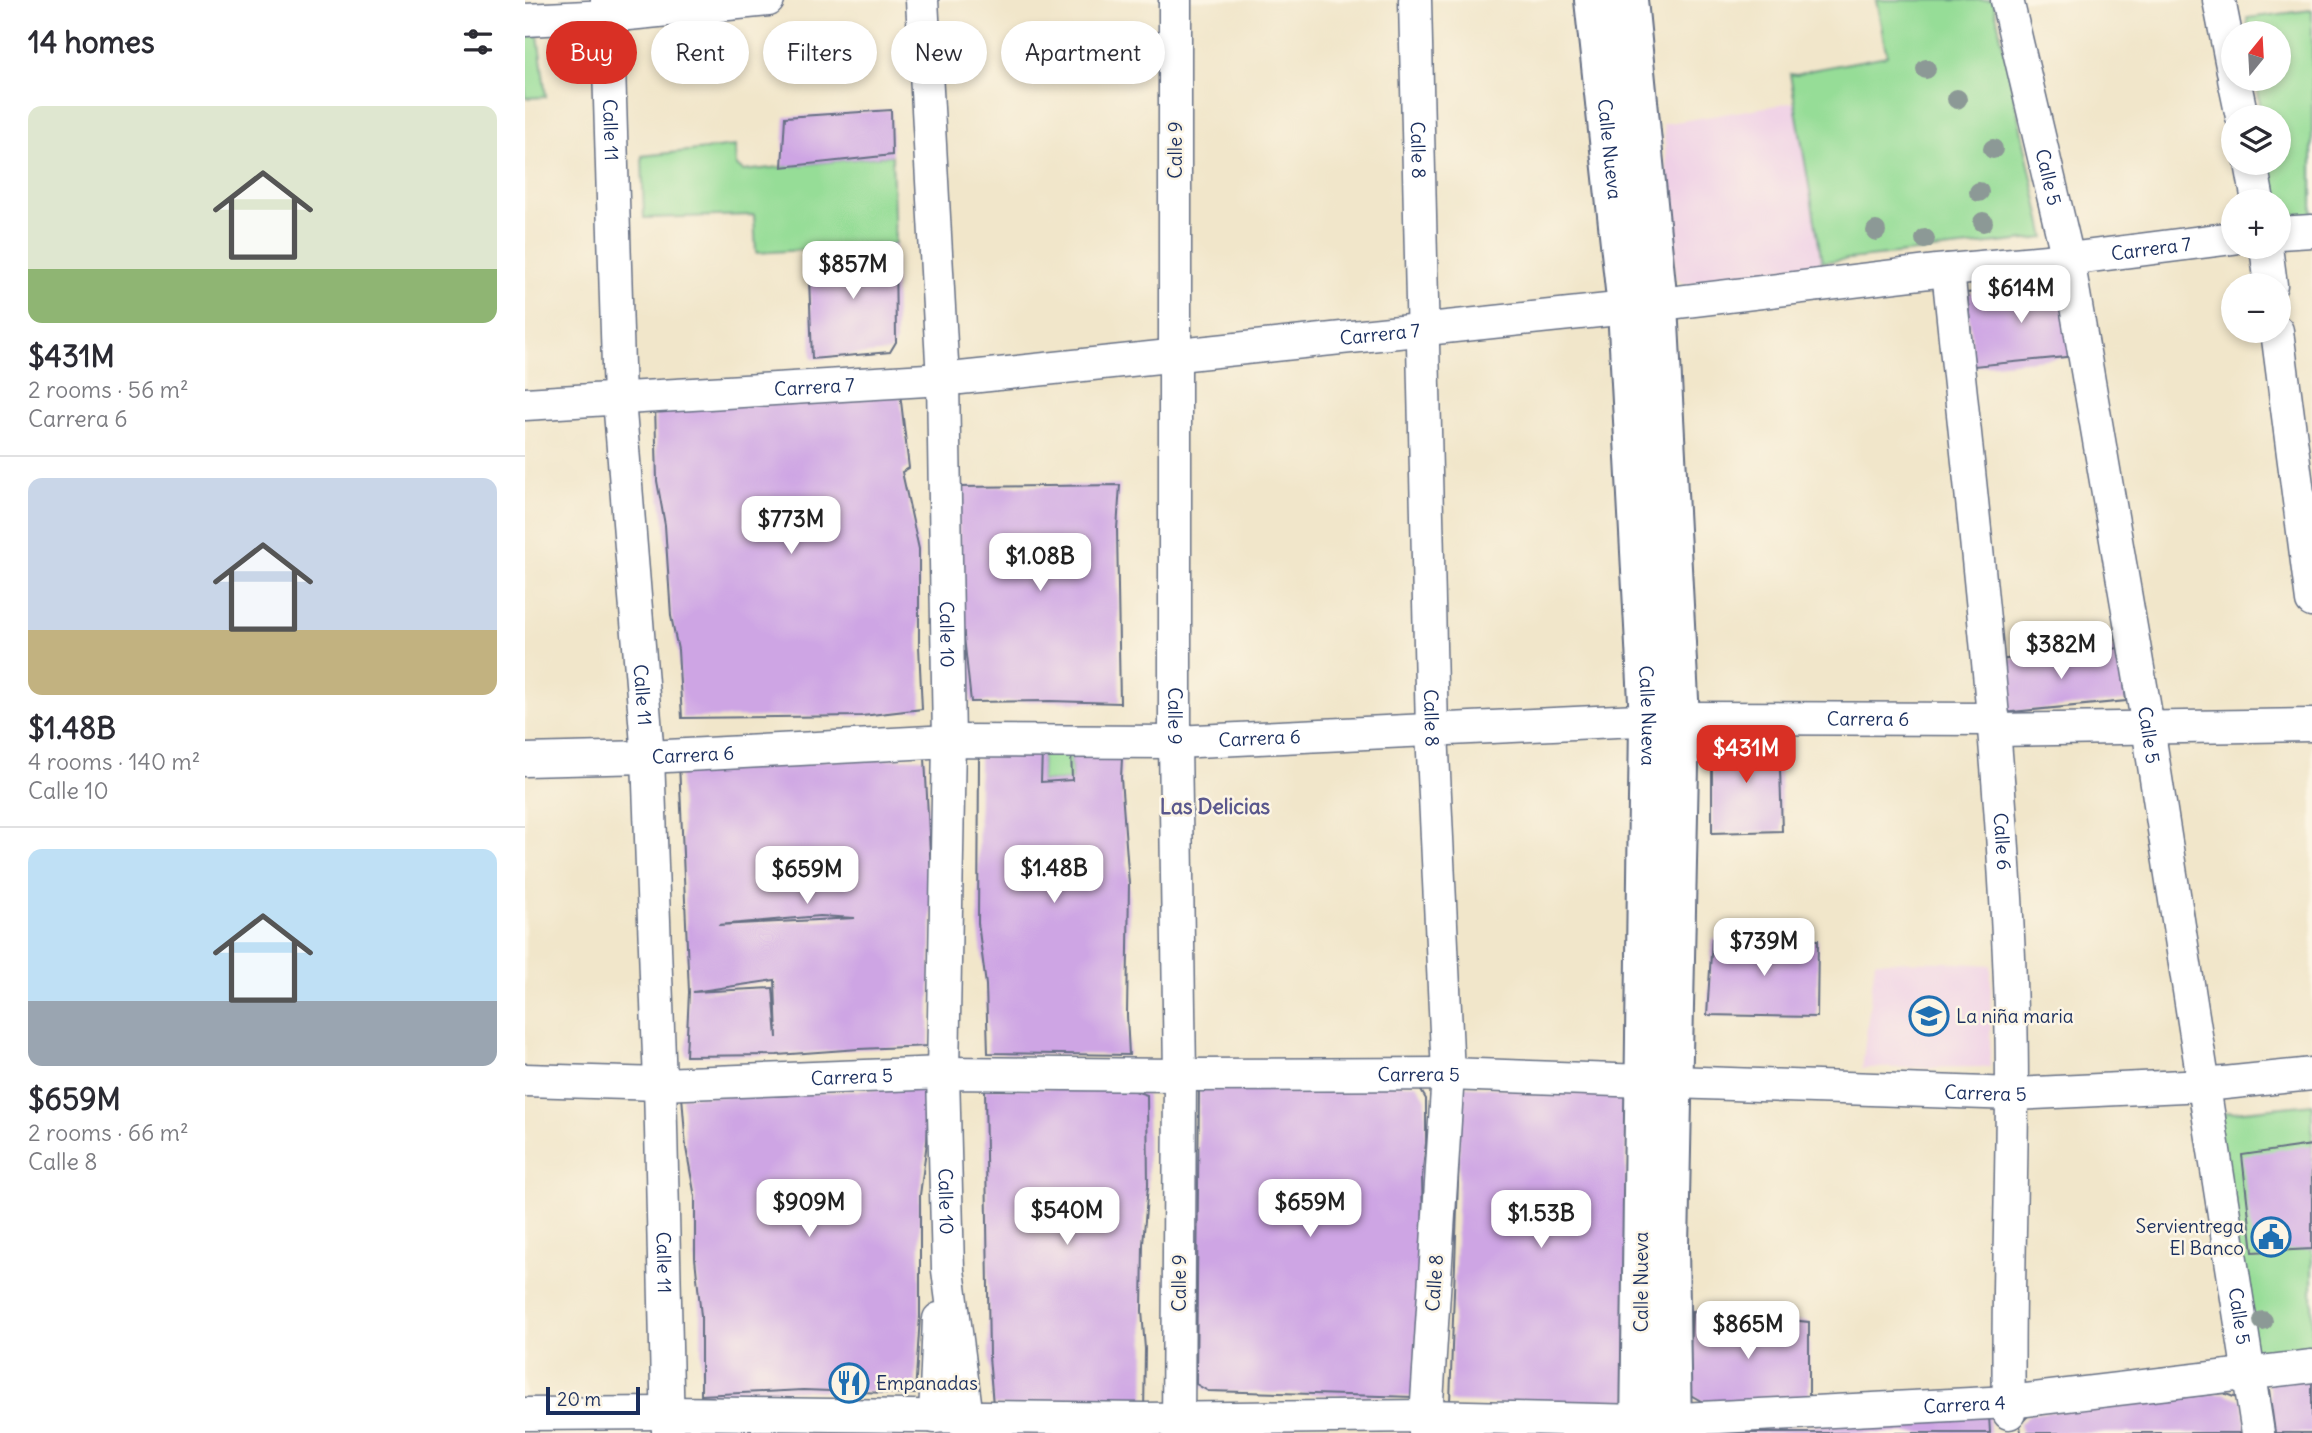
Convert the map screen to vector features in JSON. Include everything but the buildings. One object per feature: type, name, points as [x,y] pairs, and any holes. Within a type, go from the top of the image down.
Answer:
[{"type":"main road","name":"Calle Nueva","points":[[1594,0],[1642,307]]},
{"type":"main road","name":"Calle Nueva","points":[[1628,0],[1664,719],[1655,1246],[1656,1427]]},
{"type":"street","points":[[525,20],[608,8],[768,0]]},
{"type":"street","name":"Calle 10","points":[[922,0],[943,380],[949,741],[943,1073],[948,1270],[969,1426]]},
{"type":"street","name":"Calle 9","points":[[1175,0],[1175,742],[1180,1075],[1178,1426]]},
{"type":"street","name":"Calle 8","points":[[1415,0],[1431,731],[1448,1074],[1425,1425]]},
{"type":"street","name":"Calle 5","points":[[2007,0],[2068,259],[2148,727],[2258,1433]]},
{"type":"street","points":[[2219,0],[2223,21]]},
{"type":"street","name":"Calle 11","points":[[608,8],[619,399],[648,757],[660,1084],[667,1423]]},
{"type":"street","points":[[2291,232],[2312,231]]},
{"type":"street","name":"Carrera 7","points":[[525,404],[943,380],[1642,307],[2221,240]]},
{"type":"street","name":"Calle 6","points":[[1948,270],[1994,724],[2010,979],[2014,1094],[2009,1408]]},
{"type":"street","points":[[2279,343],[2312,601]]},
{"type":"street","name":"Carrera 6","points":[[525,760],[648,757],[949,741],[1175,742],[1664,719],[2148,727],[2312,725]]},
{"type":"street","name":"Carrera 5","points":[[525,1080],[660,1084],[943,1073],[1448,1074],[2014,1094],[2205,1085],[2312,1074]]},
{"type":"street","name":"Calle 10","points":[[935,1417],[939,1303],[948,1270]]},
{"type":"street","name":"Carrera 4","points":[[525,1414],[667,1423],[935,1417],[969,1426],[1656,1427],[2009,1408],[2247,1372],[2312,1366]]},
{"type":"shaded area","points":[[1796,102],[1822,262],[1686,285],[1676,279],[1663,124]]},
{"type":"shaded area","name":"La niña maria","points":[[1875,961],[1991,965],[1990,1067],[1862,1068]]},
{"type":"green space","points":[[1876,0],[1993,0],[2045,238],[1822,262],[1790,74],[1797,75],[1887,56]]},
{"type":"green space","points":[[2312,10],[2312,222],[2291,223],[2291,189],[2272,189],[2270,175],[2291,175],[2291,105],[2260,105],[2258,91],[2291,91],[2291,21],[2247,21],[2247,18]]},
{"type":"green space","points":[[538,35],[546,97],[525,98],[525,36]]},
{"type":"green space","points":[[735,146],[736,165],[743,171],[892,155],[895,244],[756,253],[754,215],[644,218],[642,156]]},
{"type":"green space","points":[[1071,750],[1072,780],[1041,782],[1042,751]]},
{"type":"green space","points":[[2312,1104],[2312,1358],[2256,1363],[2214,1114]]},
{"type":"place","name":"La niña maria","points":[[1929,1016]]},
{"type":"place","name":"Servientrega El Banco","points":[[2271,1237]]},
{"type":"place","name":"Empanadas","points":[[849,1383]]},
{"type":"district","name":"Las Delicias","points":[[1215,806]]}]
